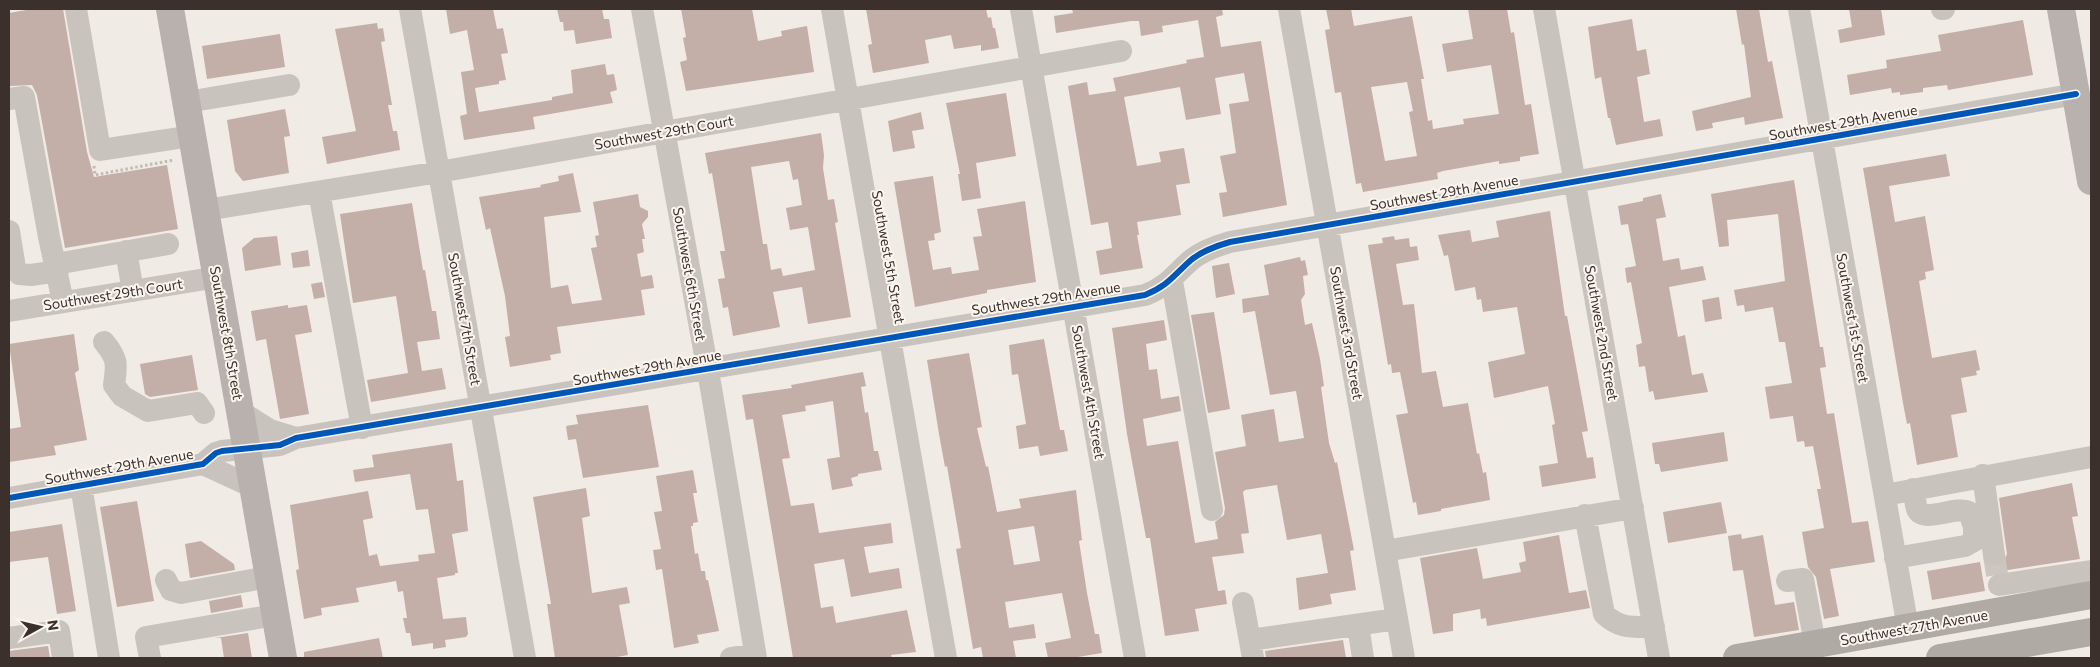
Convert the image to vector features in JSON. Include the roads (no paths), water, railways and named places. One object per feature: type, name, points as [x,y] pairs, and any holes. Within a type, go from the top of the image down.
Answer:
[{"type":"highway","name":"Southwest 27th Avenue","points":[[1736,658],[1908,628],[1998,581],[2091,595]]},
{"type":"highway","points":[[1940,658],[2091,632]]},
{"type":"main road","name":"Southwest 8th Street","points":[[170,9],[255,488],[268,577],[283,658]]},
{"type":"main road","points":[[2068,10],[2076,94],[2091,181]]},
{"type":"street","points":[[76,9],[100,150],[192,136]]},
{"type":"street","name":"Southwest 7th Street","points":[[410,9],[525,658]]},
{"type":"street","name":"Southwest 6th Street","points":[[642,9],[707,369],[756,656]]},
{"type":"street","name":"Southwest 5th Street","points":[[832,9],[946,658]]},
{"type":"street","name":"Southwest 4th Street","points":[[1021,9],[1135,658]]},
{"type":"street","name":"Southwest 3rd Street","points":[[1289,9],[1404,658]]},
{"type":"street","name":"Southwest 2nd Street","points":[[1544,9],[1659,658]]},
{"type":"street","name":"Southwest 1st Street","points":[[1799,9],[1908,628]]},
{"type":"street","name":"Southwest 29th Court","points":[[206,210],[439,172],[1121,51]]},
{"type":"street","points":[[187,102],[289,85]]},
{"type":"street","name":"Southwest 29th Avenue","points":[[9,498],[203,464],[216,453],[280,445],[296,438],[481,408],[890,336],[1145,295],[1172,281],[1192,260],[1216,246],[2076,94]]},
{"type":"street","points":[[9,100],[24,97],[49,237],[63,302]]},
{"type":"street","points":[[319,192],[362,428]]},
{"type":"street","points":[[9,231],[15,268],[19,274],[31,275],[126,251],[168,244]]},
{"type":"street","points":[[126,251],[133,291]]},
{"type":"street","name":"Southwest 29th Court","points":[[9,311],[218,277]]},
{"type":"street","points":[[1172,281],[1212,510]]},
{"type":"street","points":[[109,348],[117,368],[114,385],[122,396],[148,411],[197,403],[204,413]]},
{"type":"street","name":"Southwest 29th Avenue","points":[[241,412],[270,430],[296,438]]},
{"type":"street","points":[[1885,495],[1983,475],[2091,461]]},
{"type":"street","name":"Southwest 29th Avenue","points":[[203,464],[255,488]]},
{"type":"street","points":[[1983,475],[1998,581],[2091,571]]},
{"type":"street","points":[[81,485],[109,658]]},
{"type":"street","points":[[1895,558],[1965,546],[1974,541],[1974,526],[1969,512],[1964,509],[1929,516],[1921,514],[1917,510],[1914,489]]},
{"type":"street","points":[[1385,551],[1633,508]]},
{"type":"street","points":[[1585,515],[1604,614],[1619,625],[1654,628]]},
{"type":"street","points":[[166,580],[171,590],[181,593],[268,577]]},
{"type":"street","points":[[1787,581],[1803,579],[1816,644]]},
{"type":"street","points":[[1243,603],[1251,649],[1358,625],[1397,619]]},
{"type":"street","points":[[150,658],[146,637],[275,615]]},
{"type":"street","points":[[1358,625],[1364,658]]},
{"type":"street","points":[[9,638],[58,631],[63,658]]},
{"type":"street","points":[[731,658],[756,656]]},
{"type":"tunnel","points":[[1994,555],[1997,575]]}]
